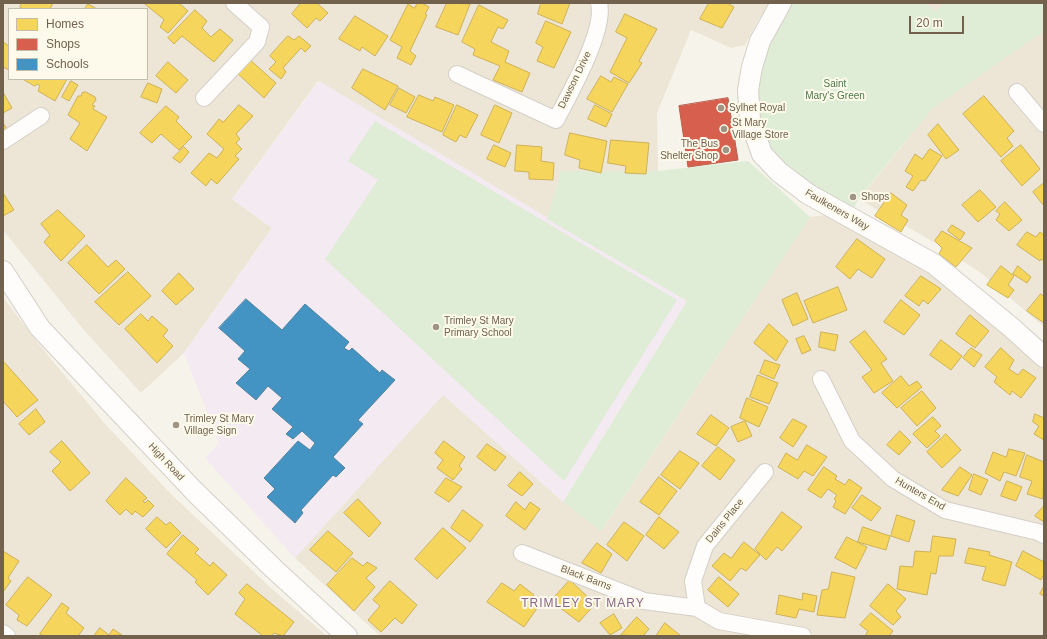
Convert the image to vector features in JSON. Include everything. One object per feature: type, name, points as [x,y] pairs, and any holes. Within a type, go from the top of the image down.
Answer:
[{"type":"street","points":[[204,98],[257,42],[261,27],[234,3]]},
{"type":"street","name":"Dawson Drive","points":[[457,74],[556,120],[589,55],[598,22],[599,3]]},
{"type":"street","name":"Faulkeners Way","points":[[781,3],[760,41],[752,67],[748,90],[750,120],[762,154],[779,172],[808,194],[934,264],[1012,328],[1044,357]]},
{"type":"street","points":[[1016,92],[1044,124]]},
{"type":"street","points":[[3,141],[41,116]]},
{"type":"street","name":"High Road","points":[[3,271],[40,328],[188,486],[274,570],[347,636]]},
{"type":"street","name":"Hunters End","points":[[821,379],[852,441],[893,479],[945,510],[1038,532],[1044,535]]},
{"type":"street","name":"Dains Place","points":[[697,608],[693,580],[705,546],[765,472]]},
{"type":"street","name":"Black Barns","points":[[522,553],[644,601],[697,608]]},
{"type":"street","points":[[697,608],[719,621],[803,636]]},
{"type":"street","points":[[3,633],[7,636]]},
{"type":"shaded area","points":[[3,3],[771,3],[759,19],[745,45],[731,48],[691,30],[657,113],[658,171],[561,171],[547,219],[318,81],[232,199],[272,228],[184,353],[141,393],[83,329],[3,230]]},
{"type":"shaded area","points":[[926,3],[944,3],[936,12]]},
{"type":"shaded area","points":[[1044,31],[1044,327],[981,273],[937,244],[859,199],[932,109]]},
{"type":"shaded area","name":"Trimley St Mary Primary School","points":[[319,81],[687,301],[563,502],[443,395],[295,558],[205,458],[219,443],[184,353],[272,228],[232,199]]},
{"type":"shaded area","points":[[833,214],[934,274],[1044,365],[1044,636],[380,636],[295,558],[443,394],[563,502],[602,530],[810,217]]},
{"type":"shaded area","points":[[3,297],[37,342],[106,425],[171,494],[271,588],[327,636],[3,636]]},
{"type":"green space","name":"Saint Mary's Green","points":[[781,3],[926,3],[936,12],[944,3],[1044,3],[1044,31],[932,109],[859,198],[849,218],[779,172],[748,90]]},
{"type":"green space","points":[[375,121],[677,300],[564,481],[325,259],[378,180],[348,161]]},
{"type":"green space","points":[[748,161],[810,217],[601,531],[563,502],[687,301],[547,219],[561,171],[658,171]]},
{"type":"building: Homes","points":[[22,3],[53,3],[50,8],[20,7]]},
{"type":"building: Homes","points":[[144,3],[179,3],[188,11],[168,33],[160,27],[164,20]]},
{"type":"building: Homes","points":[[301,3],[317,3],[328,13],[320,21],[316,18],[307,28],[292,14]]},
{"type":"building: Homes","points":[[418,3],[422,3],[429,7],[425,14],[427,15],[410,51],[416,56],[411,65],[397,58],[402,47],[390,40],[408,4],[414,8]]},
{"type":"building: Homes","points":[[447,3],[470,4],[458,35],[436,27]]},
{"type":"building: Homes","points":[[541,3],[570,3],[562,24],[538,14]]},
{"type":"building: Homes","points":[[709,3],[727,3],[734,7],[722,28],[700,19]]},
{"type":"building: Homes","points":[[88,4],[95,8],[86,8]]},
{"type":"building: Homes","points":[[479,5],[508,20],[503,29],[498,27],[491,42],[509,51],[505,62],[530,73],[522,92],[493,80],[500,66],[473,55],[475,49],[462,42]]},
{"type":"building: Homes","points":[[195,10],[207,21],[202,28],[211,37],[220,29],[233,40],[214,62],[182,36],[174,44],[168,38]]},
{"type":"building: Homes","points":[[625,14],[657,29],[639,61],[642,63],[629,83],[610,72],[627,38],[616,32]]},
{"type":"building: Homes","points":[[355,16],[388,36],[375,56],[362,47],[360,51],[339,39]]},
{"type":"building: Homes","points":[[546,21],[571,32],[554,68],[537,61],[543,47],[536,43]]},
{"type":"building: Homes","points":[[288,36],[294,40],[299,36],[311,46],[305,52],[301,48],[283,68],[286,72],[281,79],[269,69],[276,62],[270,56]]},
{"type":"building: Homes","points":[[3,42],[8,45],[8,70],[3,67]]},
{"type":"building: Homes","points":[[248,58],[276,83],[264,98],[236,72]]},
{"type":"building: Homes","points":[[168,62],[188,80],[176,93],[156,76]]},
{"type":"building: Homes","points":[[363,69],[398,86],[385,110],[352,88]]},
{"type":"building: Homes","points":[[601,76],[611,82],[614,77],[628,84],[612,112],[587,99]]},
{"type":"building: Homes","points":[[25,80],[66,80],[55,101],[38,91],[40,86],[37,84],[35,86]]},
{"type":"building: Homes","points":[[71,81],[78,85],[69,101],[62,97]]},
{"type":"building: Homes","points":[[148,83],[162,89],[157,103],[141,97]]},
{"type":"building: Homes","points":[[399,88],[415,97],[406,113],[390,105]]},
{"type":"building: Homes","points":[[3,92],[12,108],[3,113]]},
{"type":"building: Homes","points":[[86,92],[95,97],[96,100],[92,105],[95,106],[93,109],[107,117],[87,151],[70,139],[80,123],[68,115],[78,96],[81,96],[82,93]]},
{"type":"building: Homes","points":[[419,95],[433,101],[435,97],[454,105],[442,132],[407,117]]},
{"type":"building: Homes","points":[[984,96],[1014,131],[1007,138],[1013,146],[1001,157],[963,114]]},
{"type":"building: Homes","points":[[239,105],[253,116],[236,134],[240,139],[236,143],[242,149],[235,156],[239,159],[217,184],[211,179],[206,186],[191,173],[209,153],[217,158],[224,149],[207,134],[219,119],[223,122]]},
{"type":"building: Homes","points":[[457,105],[478,115],[466,138],[460,135],[456,142],[443,135]]},
{"type":"building: Homes","points":[[495,105],[512,113],[499,143],[481,135]]},
{"type":"building: Homes","points":[[595,105],[612,114],[606,127],[588,119]]},
{"type":"building: Homes","points":[[166,106],[179,117],[176,121],[192,137],[179,150],[161,134],[152,143],[140,133]]},
{"type":"building: Homes","points":[[3,123],[7,129],[3,132]]},
{"type":"building: Homes","points":[[938,124],[959,150],[946,159],[928,135]]},
{"type":"building: Homes","points":[[570,133],[607,141],[601,173],[579,168],[580,160],[565,155]]},
{"type":"building: Homes","points":[[611,140],[649,143],[646,174],[625,173],[626,166],[608,163]]},
{"type":"building: Homes","points":[[494,145],[511,153],[505,167],[487,159]]},
{"type":"building: Homes","points":[[517,145],[542,147],[541,161],[554,163],[553,180],[529,179],[529,172],[515,171]]},
{"type":"building: Homes","points":[[1021,145],[1040,169],[1022,186],[1001,161]]},
{"type":"building: Homes","points":[[184,147],[189,152],[180,163],[173,158]]},
{"type":"building: Homes","points":[[930,149],[942,156],[925,181],[921,180],[913,191],[906,187],[913,176],[905,171],[915,154],[922,159]]},
{"type":"building: Homes","points":[[1044,183],[1044,206],[1033,192]]},
{"type":"building: Homes","points":[[980,190],[996,207],[978,222],[962,205]]},
{"type":"building: Homes","points":[[3,193],[14,210],[3,216]]},
{"type":"building: Homes","points":[[891,193],[907,205],[901,215],[908,220],[901,232],[875,216]]},
{"type":"building: Homes","points":[[1005,202],[1022,220],[1009,231],[996,220],[1000,214],[996,211]]},
{"type":"building: Homes","points":[[58,210],[85,236],[61,261],[44,242],[50,235],[41,224]]},
{"type":"building: Homes","points":[[952,225],[965,233],[960,240],[948,231]]},
{"type":"building: Homes","points":[[942,231],[972,248],[956,267],[939,254],[942,248],[935,241]]},
{"type":"building: Homes","points":[[1027,232],[1036,237],[1040,232],[1044,235],[1044,261],[1041,259],[1040,261],[1017,245]]},
{"type":"building: Homes","points":[[857,239],[885,259],[872,278],[858,269],[850,279],[836,267]]},
{"type":"building: Homes","points":[[87,245],[108,267],[116,260],[125,269],[99,294],[68,263]]},
{"type":"building: Homes","points":[[1001,266],[1014,276],[1008,285],[1014,290],[1008,298],[987,285]]},
{"type":"building: Homes","points":[[1018,266],[1031,277],[1027,283],[1013,274]]},
{"type":"building: Homes","points":[[128,272],[151,296],[119,325],[95,302]]},
{"type":"building: Homes","points":[[179,273],[194,289],[176,305],[162,291]]},
{"type":"building: Homes","points":[[921,276],[941,289],[928,304],[923,300],[919,306],[905,296]]},
{"type":"building: Homes","points":[[838,287],[847,310],[813,323],[804,301]]},
{"type":"building: Homes","points":[[797,293],[808,319],[793,326],[782,300]]},
{"type":"building: Homes","points":[[1041,294],[1044,297],[1044,323],[1027,311]]},
{"type":"building: Homes","points":[[901,300],[920,315],[904,335],[884,322]]},
{"type":"building: Homes","points":[[141,314],[148,321],[152,316],[168,330],[163,336],[173,346],[157,363],[125,329]]},
{"type":"building: Homes","points":[[970,315],[989,331],[975,348],[956,334]]},
{"type":"building: Homes","points":[[769,324],[788,341],[776,361],[754,343]]},
{"type":"building: Homes","points":[[865,331],[887,359],[881,363],[893,381],[874,393],[862,377],[872,370],[850,342]]},
{"type":"building: Homes","points":[[821,332],[838,335],[835,351],[819,347]]},
{"type":"building: Homes","points":[[804,336],[811,350],[802,354],[796,339]]},
{"type":"building: Homes","points":[[941,340],[962,356],[951,370],[930,355]]},
{"type":"building: Homes","points":[[971,348],[982,355],[974,367],[963,358]]},
{"type":"building: Homes","points":[[1001,348],[1014,360],[1009,369],[1018,375],[1023,369],[1036,378],[1021,398],[1012,391],[1010,395],[994,382],[997,377],[985,367]]},
{"type":"building: Homes","points":[[765,360],[780,365],[774,379],[760,373]]},
{"type":"building: Homes","points":[[5,363],[38,400],[17,417],[3,401],[3,365]]},
{"type":"building: Homes","points":[[758,375],[778,383],[769,404],[750,397]]},
{"type":"building: Homes","points":[[901,376],[909,386],[917,381],[922,387],[897,408],[882,393]]},
{"type":"building: Homes","points":[[922,391],[936,408],[917,426],[901,408]]},
{"type":"building: Homes","points":[[747,398],[768,407],[759,427],[740,418]]},
{"type":"building: Homes","points":[[36,409],[45,422],[29,435],[19,424]]},
{"type":"building: Homes","points":[[1035,414],[1044,418],[1044,440],[1034,434],[1039,426],[1033,422]]},
{"type":"building: Homes","points":[[711,415],[729,428],[716,446],[697,434]]},
{"type":"building: Homes","points":[[933,417],[941,426],[935,431],[940,436],[927,448],[913,434]]},
{"type":"building: Homes","points":[[793,419],[807,426],[793,447],[780,438]]},
{"type":"building: Homes","points":[[745,421],[752,436],[738,442],[731,427]]},
{"type":"building: Homes","points":[[900,431],[911,442],[899,455],[887,445]]},
{"type":"building: Homes","points":[[946,434],[961,450],[942,468],[927,452]]},
{"type":"building: Homes","points":[[62,441],[90,473],[70,491],[52,471],[61,462],[50,452]]},
{"type":"building: Homes","points":[[444,441],[465,457],[459,466],[462,469],[453,480],[437,468],[443,460],[435,453]]},
{"type":"building: Homes","points":[[487,444],[506,457],[495,471],[477,457]]},
{"type":"building: Homes","points":[[807,445],[827,457],[813,476],[804,471],[798,479],[778,467],[786,453],[797,460]]},
{"type":"building: Homes","points":[[718,447],[735,460],[720,480],[702,466]]},
{"type":"building: Homes","points":[[1009,449],[1025,453],[1016,476],[1004,472],[1000,481],[985,473],[993,452],[1006,457]]},
{"type":"building: Homes","points":[[680,451],[699,463],[680,489],[661,475]]},
{"type":"building: Homes","points":[[1027,455],[1044,462],[1043,499],[1027,494],[1032,481],[1020,477]]},
{"type":"building: Homes","points":[[824,467],[837,476],[835,479],[845,485],[849,479],[862,488],[845,514],[833,507],[836,501],[834,499],[837,495],[828,489],[821,498],[808,490]]},
{"type":"building: Homes","points":[[960,467],[972,475],[958,496],[942,490]]},
{"type":"building: Homes","points":[[520,472],[533,484],[522,496],[508,486]]},
{"type":"building: Homes","points":[[974,474],[988,480],[981,495],[969,490]]},
{"type":"building: Homes","points":[[659,477],[677,491],[659,515],[640,502]]},
{"type":"building: Homes","points":[[126,478],[147,498],[143,501],[145,503],[148,500],[154,506],[143,517],[135,511],[132,515],[126,509],[120,515],[106,501]]},
{"type":"building: Homes","points":[[446,478],[462,487],[449,502],[435,493]]},
{"type":"building: Homes","points":[[1007,481],[1022,487],[1016,501],[1001,496]]},
{"type":"building: Homes","points":[[862,495],[881,508],[871,521],[852,508]]},
{"type":"building: Homes","points":[[358,499],[381,523],[369,537],[344,513]]},
{"type":"building: Homes","points":[[516,502],[525,510],[530,502],[540,509],[525,530],[506,516]]},
{"type":"building: Homes","points":[[1044,506],[1044,522],[1035,516]]},
{"type":"building: Homes","points":[[463,510],[483,525],[470,542],[451,528]]},
{"type":"building: Homes","points":[[782,512],[802,527],[782,551],[777,547],[766,560],[755,549]]},
{"type":"building: Homes","points":[[897,515],[915,521],[909,542],[891,536]]},
{"type":"building: Homes","points":[[157,517],[166,525],[170,522],[181,533],[166,548],[146,529]]},
{"type":"building: Homes","points":[[659,517],[679,532],[664,549],[646,535]]},
{"type":"building: Homes","points":[[624,522],[644,536],[627,561],[607,545]]},
{"type":"building: Homes","points":[[863,527],[890,536],[886,550],[858,542]]},
{"type":"building: Homes","points":[[443,528],[466,548],[437,579],[415,559]]},
{"type":"building: Homes","points":[[328,531],[353,553],[336,572],[310,550]]},
{"type":"building: Homes","points":[[183,535],[199,549],[195,553],[210,566],[213,562],[227,575],[208,595],[195,582],[197,580],[167,554]]},
{"type":"building: Homes","points":[[933,536],[956,539],[953,556],[939,556],[936,574],[931,573],[927,595],[897,589],[900,566],[913,567],[915,551],[930,552]]},
{"type":"building: Homes","points":[[847,537],[867,547],[856,569],[835,558]]},
{"type":"building: Homes","points":[[744,542],[760,555],[746,571],[741,568],[730,581],[712,566],[724,553],[731,558]]},
{"type":"building: Homes","points":[[597,543],[612,554],[601,573],[582,563]]},
{"type":"building: Homes","points":[[969,548],[990,552],[989,555],[1012,562],[1005,586],[982,580],[986,567],[965,563]]},
{"type":"building: Homes","points":[[3,551],[19,561],[8,578],[11,581],[3,592]]},
{"type":"building: Homes","points":[[1023,551],[1044,562],[1044,574],[1041,580],[1016,566]]},
{"type":"building: Homes","points":[[352,558],[363,566],[367,562],[377,568],[366,578],[375,587],[354,611],[327,585]]},
{"type":"building: Homes","points":[[832,572],[855,577],[845,618],[817,615],[822,590],[828,589]]},
{"type":"building: Homes","points":[[28,577],[52,595],[27,626],[17,620],[19,615],[6,605]]},
{"type":"building: Homes","points":[[719,577],[739,594],[728,607],[708,590]]},
{"type":"building: Homes","points":[[570,580],[595,604],[579,622],[551,601]]},
{"type":"building: Homes","points":[[390,581],[417,605],[402,624],[395,618],[381,632],[368,620],[380,606],[373,600]]},
{"type":"building: Homes","points":[[502,583],[514,591],[520,584],[534,595],[529,602],[538,607],[524,627],[487,602]]},
{"type":"building: Homes","points":[[247,584],[294,622],[283,636],[274,633],[271,636],[263,636],[235,614],[245,599],[239,593]]},
{"type":"building: Homes","points":[[888,584],[906,599],[896,611],[901,617],[893,625],[870,606]]},
{"type":"building: Homes","points":[[1044,586],[1044,596],[1040,594]]},
{"type":"building: Homes","points":[[803,593],[817,596],[814,612],[799,609],[796,618],[776,614],[779,595],[802,600]]},
{"type":"building: Homes","points":[[62,603],[69,608],[66,613],[84,628],[78,636],[44,636],[40,634]]},
{"type":"building: Homes","points":[[871,613],[893,631],[889,636],[865,636],[868,631],[860,625]]},
{"type":"building: Homes","points":[[614,614],[622,628],[610,635],[600,623]]},
{"type":"building: Homes","points":[[637,617],[649,629],[643,636],[621,635]]},
{"type":"building: Homes","points":[[665,623],[681,636],[656,636]]},
{"type":"building: Homes","points":[[100,628],[109,635],[113,629],[122,635],[94,636]]},
{"type":"building: Shops","points":[[728,98],[738,160],[688,167],[679,106]]},
{"type":"building: Schools","points":[[246,299],[282,330],[305,304],[349,342],[344,348],[349,351],[352,348],[380,373],[382,370],[395,380],[358,420],[363,424],[333,457],[345,468],[336,477],[333,475],[301,510],[303,513],[295,523],[267,497],[275,489],[264,478],[298,441],[310,450],[315,443],[302,431],[293,439],[286,434],[293,427],[272,409],[282,398],[268,386],[256,400],[236,383],[250,369],[238,359],[245,351],[219,328]]},
{"type":"place","name":"Sylhet Royal","points":[[721,108]]},
{"type":"place","name":"St Mary Village Store","points":[[724,129]]},
{"type":"place","name":"The Bus Shelter Shop","points":[[726,150]]},
{"type":"place","name":"Shops","points":[[853,197]]},
{"type":"place","name":"Trimley St Mary Primary School","points":[[436,327]]},
{"type":"place","name":"Trimley St Mary Village Sign","points":[[176,425]]},
{"type":"district","name":"TRIMLEY ST MARY","points":[[583,604]]}]
